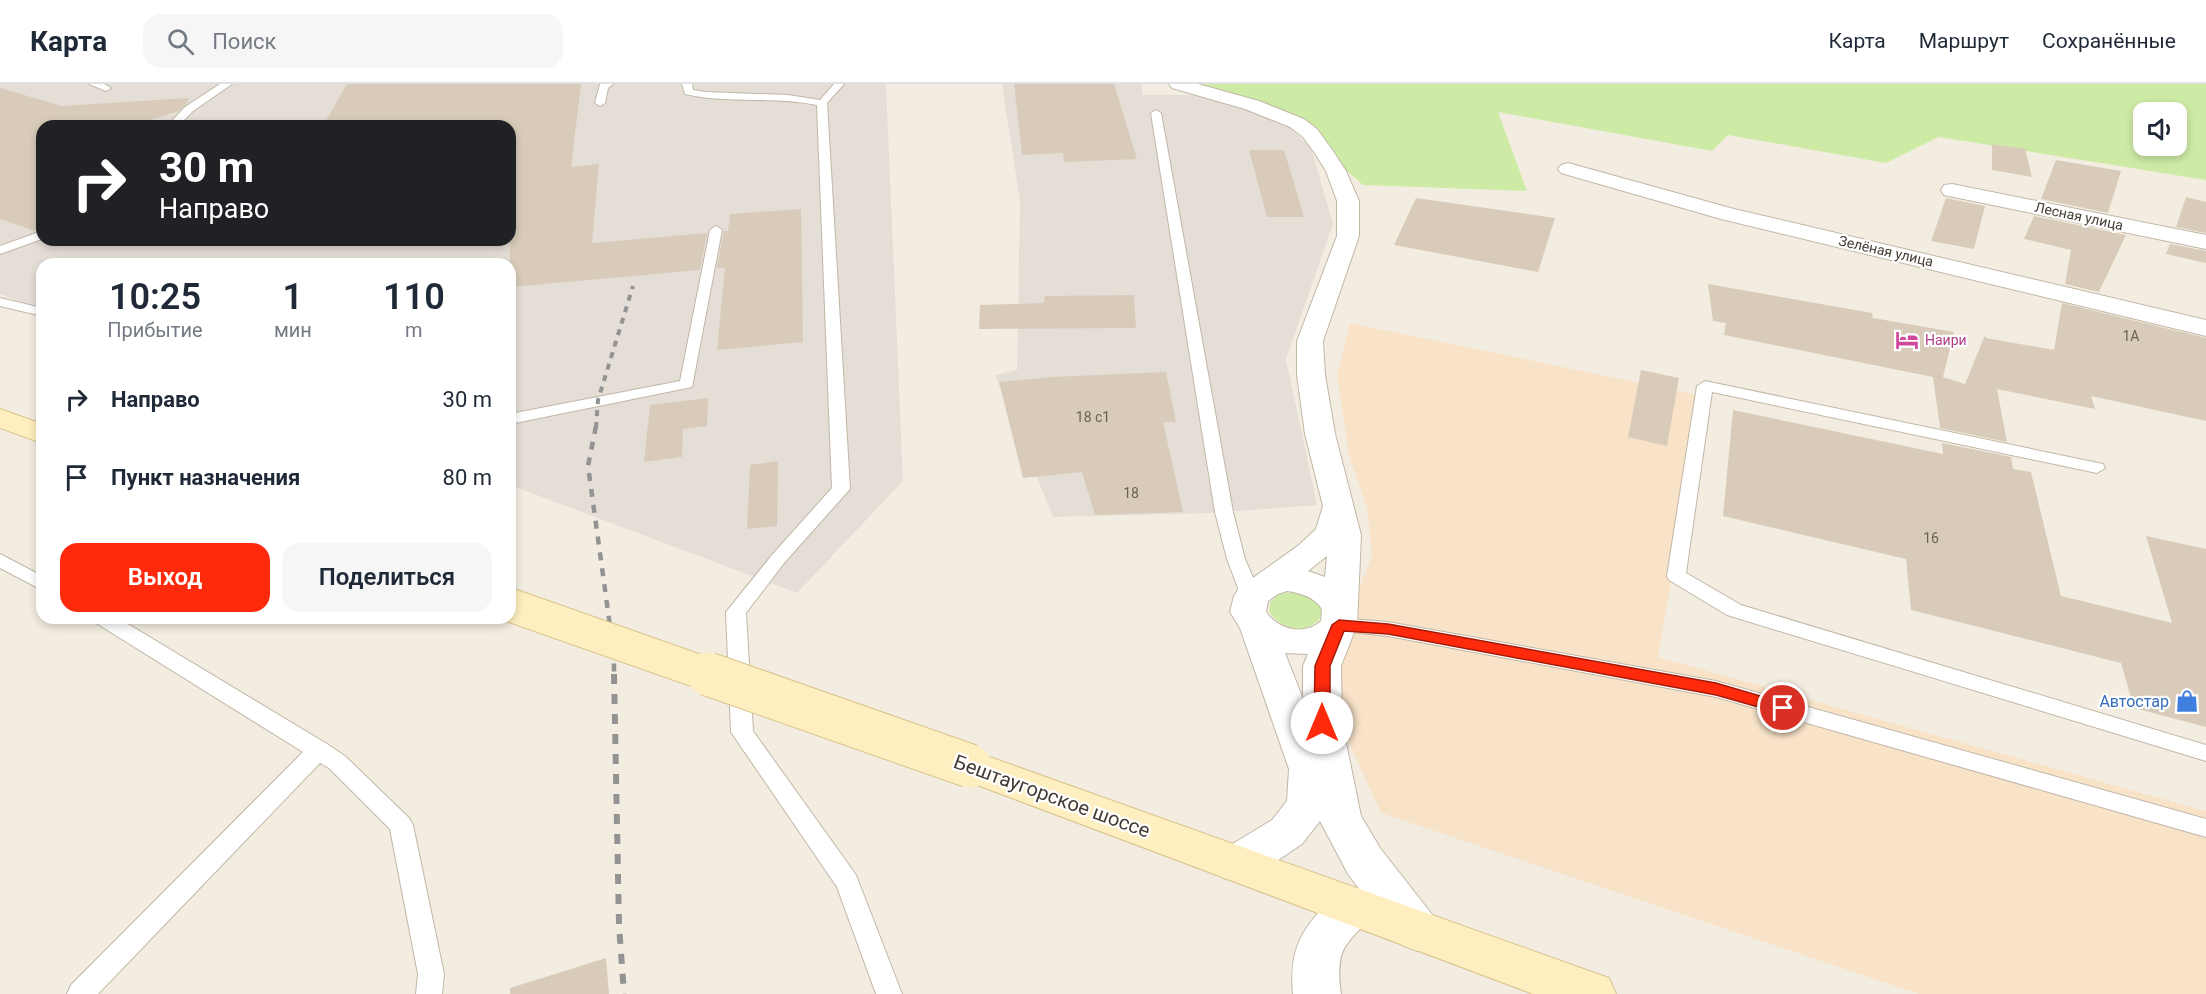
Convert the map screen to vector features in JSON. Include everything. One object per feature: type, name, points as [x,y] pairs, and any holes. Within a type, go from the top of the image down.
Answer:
[{"type":"main road","points":[[0,418],[36,432]]},
{"type":"main road","name":"Бештаугорское шоссе","points":[[516,606],[970,766],[1592,994]]},
{"type":"street","points":[[1178,84],[1252,105],[1296,123],[1310,133],[1323,151],[1336,171],[1348,201],[1348,236],[1310,341],[1311,375],[1320,434],[1345,535],[1340,617],[1322,666],[1322,723],[1340,818],[1364,861],[1418,931]]},
{"type":"street","name":"Зелёная улица","points":[[1568,169],[1729,214],[2206,328]]},
{"type":"street","name":"Лесная улица","points":[[1952,190],[2206,242]]},
{"type":"street","points":[[1258,603],[1331,532],[1339,506]]},
{"type":"street","points":[[1258,603],[1287,580],[1310,583],[1330,594],[1340,617]]},
{"type":"street","points":[[1258,603],[1278,639],[1303,643],[1325,638],[1340,617]]},
{"type":"street","points":[[1237,864],[1287,832],[1308,805],[1309,769],[1258,603]]},
{"type":"street","points":[[1317,994],[1315,974],[1323,939],[1353,908]]},
{"type":"lane","points":[[94,84],[106,88]]},
{"type":"lane","points":[[178,120],[227,84]]},
{"type":"lane","points":[[600,103],[603,86],[608,84]]},
{"type":"lane","points":[[687,84],[688,92],[705,96],[781,96],[822,103]]},
{"type":"lane","points":[[839,84],[822,103],[841,489],[778,559],[735,612],[742,732],[847,882],[888,994]]},
{"type":"lane","points":[[1156,113],[1224,512],[1236,559],[1258,603]]},
{"type":"lane","points":[[516,418],[687,384],[716,230]]},
{"type":"lane","points":[[0,250],[36,238]]},
{"type":"lane","points":[[0,302],[36,311]]},
{"type":"lane","points":[[2097,468],[1705,386],[1676,576],[1734,610],[2206,753]]},
{"type":"lane","points":[[0,560],[36,581]]},
{"type":"lane","points":[[1340,617],[1388,629],[1716,689],[2206,828]]},
{"type":"lane","points":[[114,624],[337,762],[402,825],[431,974],[429,994]]},
{"type":"lane","points":[[80,994],[319,750]]},
{"type":"shaded area","points":[[0,84],[886,84],[903,481],[797,593],[516,487],[516,258],[36,258],[36,308],[0,294]]},
{"type":"shaded area","points":[[1002,84],[1142,84],[1142,95],[1193,95],[1255,111],[1285,123],[1311,148],[1333,224],[1286,359],[1317,505],[1211,513],[1053,517],[995,375],[1017,370],[1020,201]]},
{"type":"shaded area","points":[[1350,323],[1704,396],[1658,657],[2206,811],[2206,994],[1919,994],[1381,813],[1338,719],[1341,665],[1356,620],[1360,586],[1372,556],[1367,507],[1349,457],[1337,375]]},
{"type":"green space","points":[[1172,84],[2206,84],[2206,180],[1939,137],[1886,163],[1728,135],[1712,151],[1498,112],[1527,191],[1363,185],[1276,107]]},
{"type":"green space","points":[[1294,592],[1312,599],[1321,609],[1323,614],[1311,626],[1288,627],[1269,612],[1270,602],[1279,594]]},
{"type":"building","points":[[347,84],[581,84],[571,167],[599,164],[592,243],[707,233],[700,270],[516,286],[516,258],[510,258],[510,246],[516,246],[516,120],[326,120]]},
{"type":"building","points":[[1014,84],[1114,84],[1137,159],[1064,162],[1063,153],[1022,155]]},
{"type":"building","points":[[0,88],[62,106],[188,98],[188,102],[179,111],[150,120],[36,120],[36,231],[0,219]]},
{"type":"building","points":[[1992,144],[2025,149],[2032,177],[1992,170]]},
{"type":"building","points":[[1249,150],[1284,150],[1304,217],[1267,217]]},
{"type":"building","points":[[2056,160],[2121,171],[2108,213],[2041,199]]},
{"type":"building","points":[[2186,197],[2206,202],[2206,233],[2176,227]]},
{"type":"building","points":[[1416,198],[1555,218],[1538,272],[1394,245]]},
{"type":"building","points":[[1946,198],[1985,206],[1974,249],[1931,241]]},
{"type":"building","points":[[801,209],[803,342],[717,350],[725,268],[717,268],[724,231],[728,231],[730,214]]},
{"type":"building","points":[[2034,216],[2126,235],[2099,292],[2065,284],[2071,250],[2024,239]]},
{"type":"building","points":[[2170,244],[2206,251],[2206,263],[2166,254]]},
{"type":"building","points":[[1708,284],[1872,313],[1873,318],[1954,332],[1943,377],[1965,384],[1985,335],[1986,338],[2054,350],[2062,303],[2206,338],[2206,421],[2091,396],[2095,409],[1997,389],[2007,442],[1940,428],[1933,377],[1724,335],[1726,323],[1713,321]]},
{"type":"building","points":[[1134,295],[1136,328],[979,329],[980,305],[1044,303],[1045,296]]},
{"type":"building","points":[[1641,370],[1679,378],[1667,446],[1628,437]]},
{"type":"building","points":[[1166,372],[1176,422],[1163,422],[1183,512],[1095,515],[1082,472],[1023,478],[999,382],[1052,377]]},
{"type":"building","points":[[708,398],[707,426],[683,429],[682,457],[644,462],[650,405]]},
{"type":"building","points":[[1733,410],[1943,454],[1942,443],[2011,457],[2013,469],[2031,472],[2061,596],[2172,623],[2146,536],[2206,549],[2206,727],[2134,708],[2121,663],[1911,610],[1906,559],[1723,516]]},
{"type":"building","points":[[778,461],[777,526],[747,529],[750,465]]},
{"type":"building","points":[[606,958],[609,994],[510,994],[510,988]]},
{"type":"railway","points":[[596,428],[598,400],[633,286]]},
{"type":"railway","points":[[596,426],[588,466],[614,655],[614,674]]},
{"type":"railway","points":[[614,674],[619,925],[624,994]]},
{"type":"place","name":"Наири","points":[[1907,340]]},
{"type":"place","name":"Автостар","points":[[2187,701]]},
{"type":"route","points":[[1322,723],[1322,666],[1339,625],[1388,629],[1716,689],[1783,708]]}]
